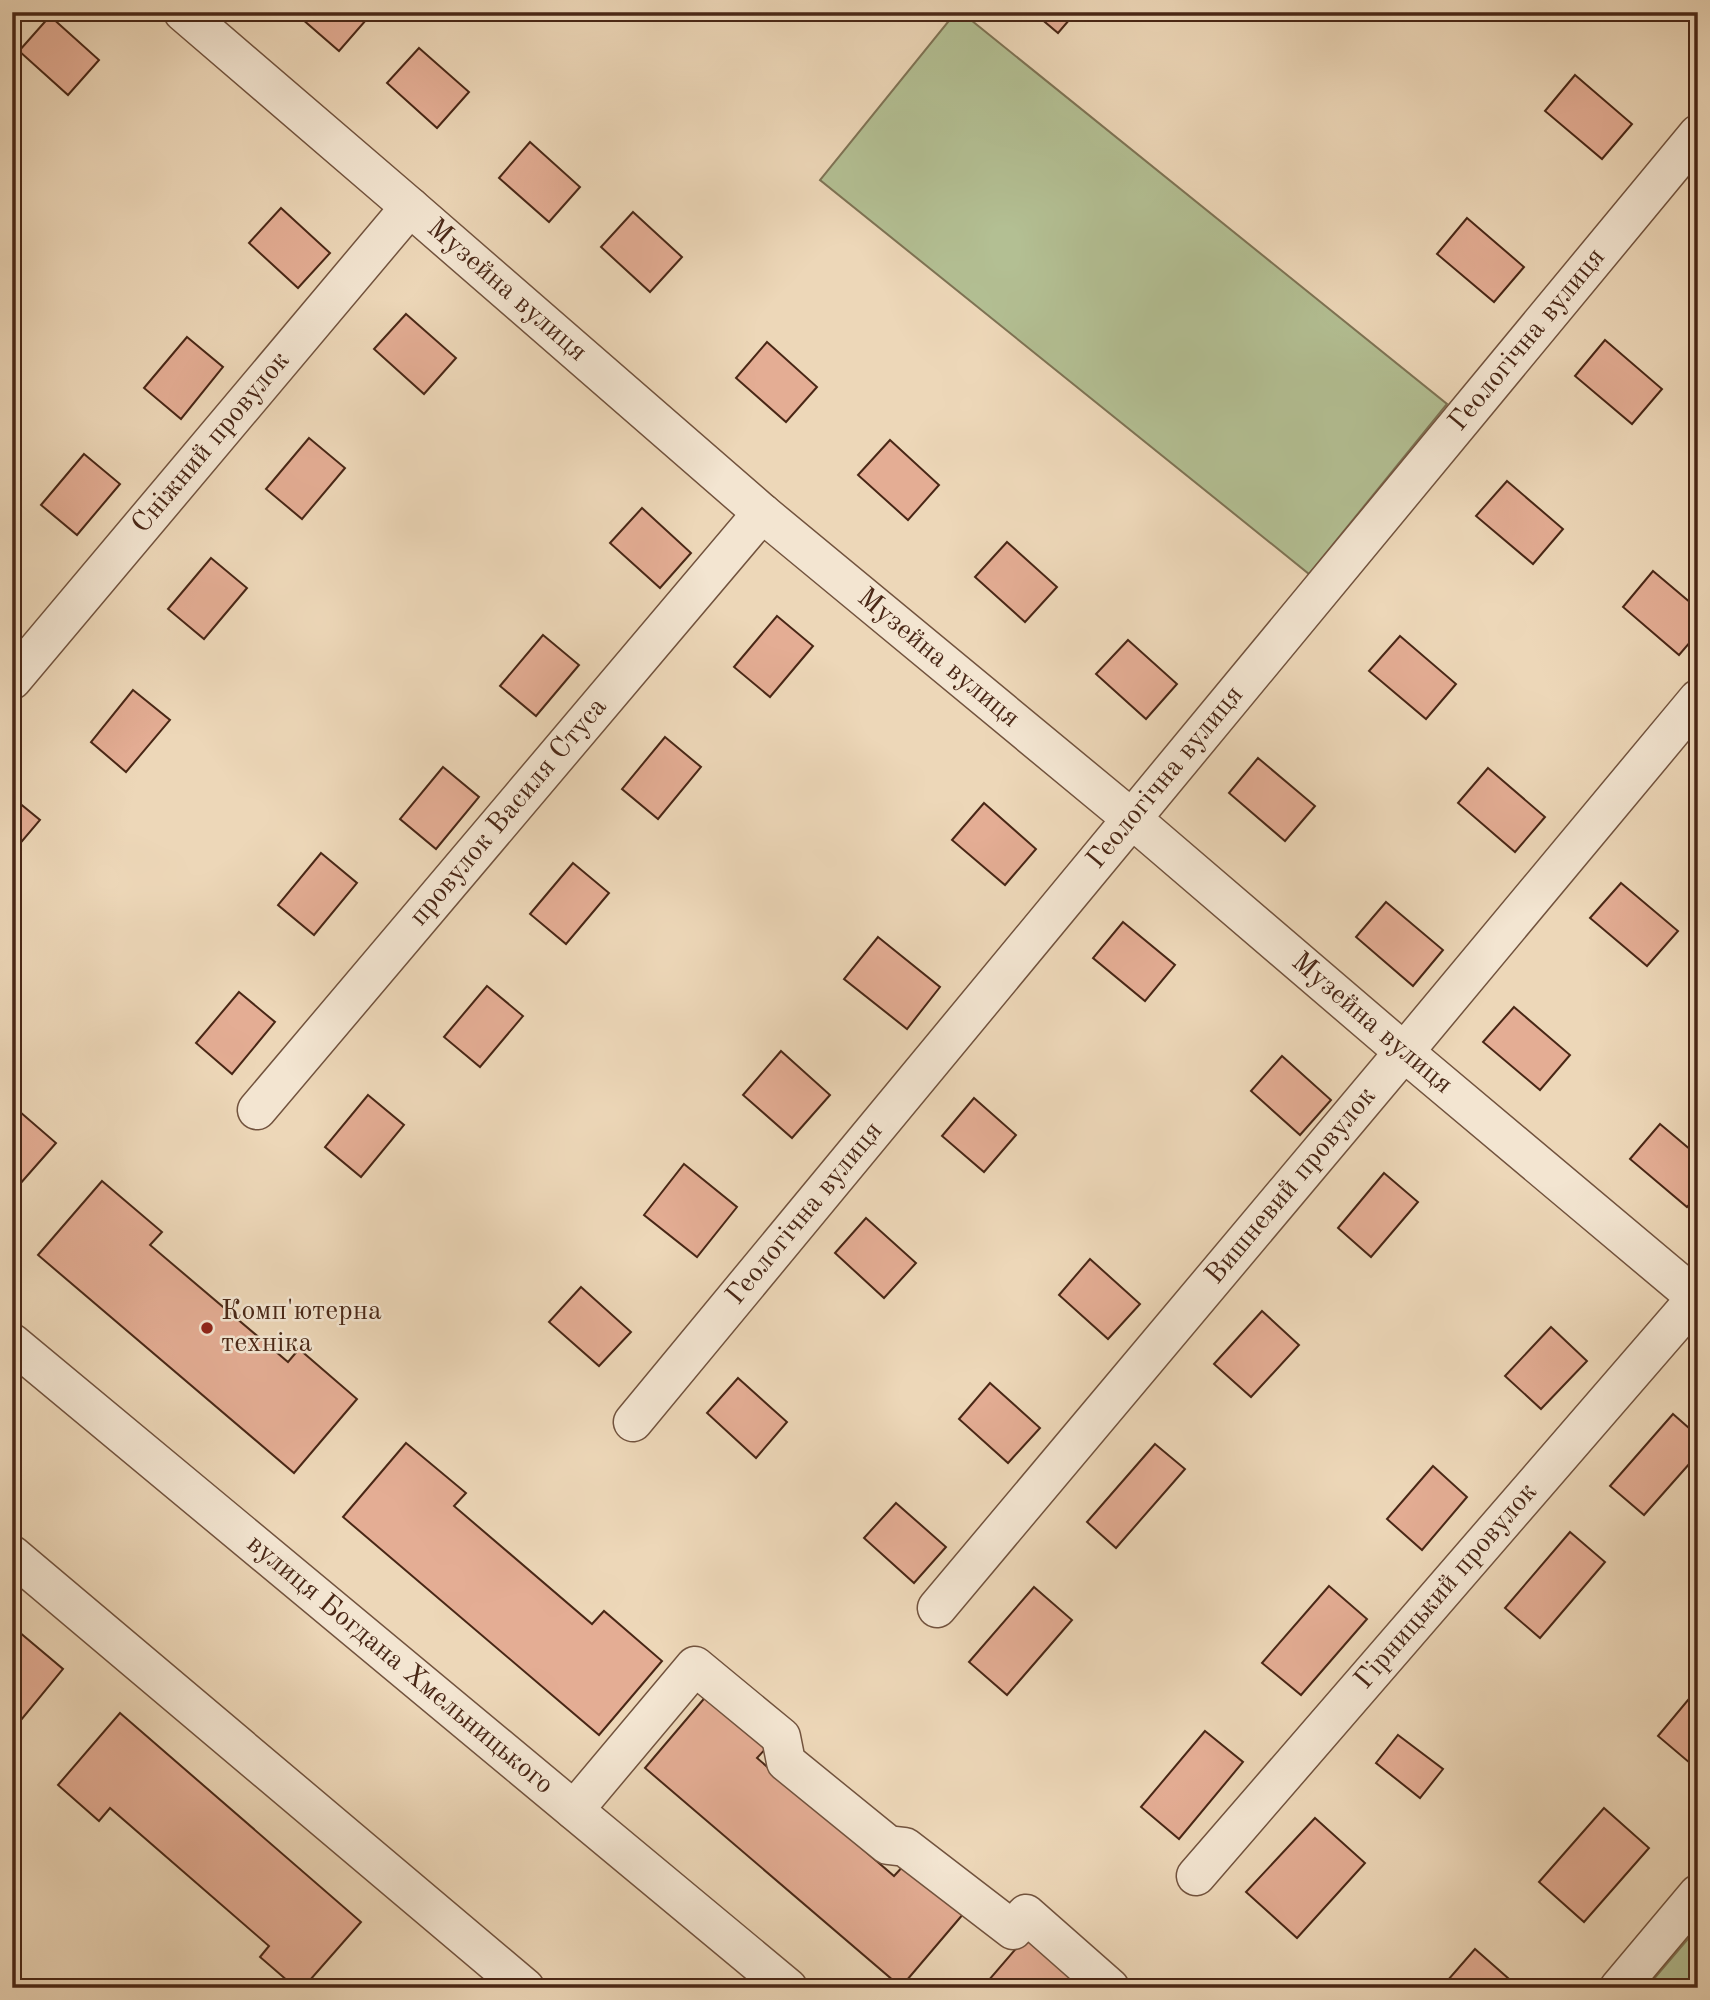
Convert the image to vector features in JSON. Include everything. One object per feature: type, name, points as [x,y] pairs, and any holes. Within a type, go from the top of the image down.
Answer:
[{"type":"street","name":"Музейна вулиця","points":[[183,12],[762,513],[1132,819],[1697,1298]]},
{"type":"street","name":"Геологічна вулиця","points":[[634,1422],[1698,134]]},
{"type":"street","name":"Сніжний провулок","points":[[12,680],[410,207]]},
{"type":"street","name":"провулок Василя Стуса","points":[[257,1110],[762,513]]},
{"type":"street","name":"Вишневий провулок","points":[[937,1608],[1698,699]]},
{"type":"street","name":"Гірницький провулок","points":[[1196,1877],[1697,1298]]},
{"type":"street","name":"вулиця Богдана Хмельницького","points":[[12,1343],[788,1988]]},
{"type":"street","points":[[12,1555],[525,1988]]},
{"type":"street","points":[[574,1810],[695,1666],[780,1737],[786,1762],[888,1845],[905,1847],[1013,1930],[1026,1914],[1110,1988]]},
{"type":"street","points":[[1619,1988],[1698,1894]]},
{"type":"green space","points":[[956,12],[961,12],[1447,404],[1309,574],[820,180]]},
{"type":"green space","points":[[1698,1927],[1698,1988],[1646,1988]]},
{"type":"building","points":[[294,12],[373,12],[339,51]]},
{"type":"building","points":[[1033,12],[1076,12],[1058,33]]},
{"type":"building","points":[[50,16],[99,60],[68,95],[19,51]]},
{"type":"building","points":[[419,48],[469,92],[437,128],[387,83]]},
{"type":"building","points":[[1575,75],[1632,124],[1602,159],[1545,111]]},
{"type":"building","points":[[530,142],[580,187],[549,222],[499,178]]},
{"type":"building","points":[[281,208],[330,253],[298,288],[249,243]]},
{"type":"building","points":[[633,212],[682,257],[650,292],[601,247]]},
{"type":"building","points":[[1467,218],[1524,267],[1494,302],[1437,254]]},
{"type":"building","points":[[406,314],[456,358],[424,394],[374,349]]},
{"type":"building","points":[[187,337],[223,367],[181,419],[144,388]]},
{"type":"building","points":[[1605,340],[1662,389],[1632,424],[1575,376]]},
{"type":"building","points":[[767,342],[817,387],[786,422],[736,378]]},
{"type":"building","points":[[309,438],[345,468],[302,519],[266,489]]},
{"type":"building","points":[[890,440],[939,485],[908,520],[858,475]]},
{"type":"building","points":[[84,454],[120,484],[77,535],[41,505]]},
{"type":"building","points":[[1507,481],[1563,529],[1533,564],[1476,516]]},
{"type":"building","points":[[642,508],[691,553],[660,588],[610,543]]},
{"type":"building","points":[[1007,542],[1057,587],[1025,622],[975,577]]},
{"type":"building","points":[[211,558],[247,588],[204,639],[168,609]]},
{"type":"building","points":[[1653,571],[1698,609],[1698,633],[1679,655],[1623,607]]},
{"type":"building","points":[[777,616],[813,646],[770,697],[734,667]]},
{"type":"building","points":[[543,635],[579,665],[536,716],[500,686]]},
{"type":"building","points":[[1400,636],[1456,684],[1426,719],[1369,671]]},
{"type":"building","points":[[1128,640],[1177,684],[1146,719],[1096,674]]},
{"type":"building","points":[[133,690],[170,720],[126,772],[91,742]]},
{"type":"building","points":[[665,737],[701,767],[658,819],[622,789]]},
{"type":"building","points":[[1258,758],[1315,806],[1285,841],[1229,793]]},
{"type":"building","points":[[443,767],[479,797],[436,849],[400,819]]},
{"type":"building","points":[[1488,768],[1545,817],[1515,852],[1458,803]]},
{"type":"building","points":[[12,797],[40,820],[12,853]]},
{"type":"building","points":[[984,803],[1036,849],[1005,885],[952,840]]},
{"type":"building","points":[[321,853],[357,883],[314,935],[278,905]]},
{"type":"building","points":[[573,863],[609,893],[566,944],[530,914]]},
{"type":"building","points":[[1621,883],[1678,931],[1647,966],[1590,918]]},
{"type":"building","points":[[1386,902],[1443,950],[1413,986],[1356,937]]},
{"type":"building","points":[[1123,922],[1175,965],[1145,1001],[1093,958]]},
{"type":"building","points":[[878,937],[940,987],[907,1029],[844,979]]},
{"type":"building","points":[[487,986],[523,1016],[480,1067],[444,1037]]},
{"type":"building","points":[[239,992],[275,1022],[232,1074],[196,1043]]},
{"type":"building","points":[[1514,1007],[1570,1055],[1540,1090],[1483,1042]]},
{"type":"building","points":[[781,1051],[830,1095],[792,1138],[743,1095]]},
{"type":"building","points":[[1282,1056],[1331,1100],[1300,1135],[1251,1091]]},
{"type":"building","points":[[368,1095],[404,1125],[361,1177],[325,1147]]},
{"type":"building","points":[[974,1098],[1016,1135],[984,1172],[942,1136]]},
{"type":"building","points":[[12,1105],[56,1143],[12,1193]]},
{"type":"building","points":[[1660,1124],[1698,1156],[1698,1195],[1687,1207],[1630,1159]]},
{"type":"building","points":[[684,1164],[737,1207],[697,1257],[644,1215]]},
{"type":"building","points":[[1384,1173],[1418,1202],[1371,1257],[1338,1228]]},
{"type":"building","points":[[102,1181],[162,1232],[150,1245],[288,1362],[299,1349],[357,1399],[294,1473],[38,1255]]},
{"type":"building","points":[[866,1218],[916,1263],[884,1298],[835,1253]]},
{"type":"building","points":[[1090,1259],[1140,1304],[1108,1339],[1059,1295]]},
{"type":"building","points":[[581,1287],[631,1332],[599,1366],[549,1322]]},
{"type":"building","points":[[1262,1311],[1299,1345],[1251,1397],[1214,1364]]},
{"type":"building","points":[[1551,1327],[1587,1361],[1541,1409],[1505,1376]]},
{"type":"building","points":[[738,1378],[787,1422],[756,1458],[707,1413]]},
{"type":"building","points":[[990,1383],[1040,1428],[1008,1463],[959,1419]]},
{"type":"building","points":[[1673,1414],[1698,1436],[1698,1454],[1644,1515],[1610,1486]]},
{"type":"building","points":[[406,1443],[466,1493],[454,1506],[592,1624],[604,1611],[662,1661],[599,1735],[343,1517]]},
{"type":"building","points":[[1155,1444],[1185,1469],[1116,1548],[1087,1522]]},
{"type":"building","points":[[1433,1466],[1467,1497],[1422,1550],[1387,1519]]},
{"type":"building","points":[[896,1503],[946,1547],[914,1583],[864,1538]]},
{"type":"building","points":[[1570,1532],[1605,1562],[1540,1638],[1505,1608]]},
{"type":"building","points":[[1329,1586],[1367,1619],[1301,1695],[1262,1663]]},
{"type":"building","points":[[1034,1587],[1072,1620],[1007,1695],[969,1662]]},
{"type":"building","points":[[12,1626],[63,1669],[12,1731]]},
{"type":"building","points":[[1698,1688],[1698,1768],[1697,1769],[1658,1736]]},
{"type":"building","points":[[708,1694],[768,1746],[757,1758],[894,1876],[906,1863],[964,1913],[901,1987],[645,1768]]},
{"type":"building","points":[[120,1713],[361,1922],[303,1988],[296,1988],[260,1957],[269,1946],[110,1808],[99,1821],[58,1785]]},
{"type":"building","points":[[1205,1731],[1243,1762],[1179,1839],[1141,1807]]},
{"type":"building","points":[[1398,1735],[1443,1769],[1420,1798],[1376,1763]]},
{"type":"building","points":[[1604,1808],[1649,1848],[1584,1922],[1539,1882]]},
{"type":"building","points":[[1315,1818],[1365,1863],[1297,1938],[1246,1892]]},
{"type":"building","points":[[1026,1937],[1084,1988],[982,1988]]},
{"type":"building","points":[[1475,1949],[1517,1986],[1516,1988],[1441,1988]]},
{"type":"place","name":"Комп'ютерна техніка","points":[[207,1328]]}]
